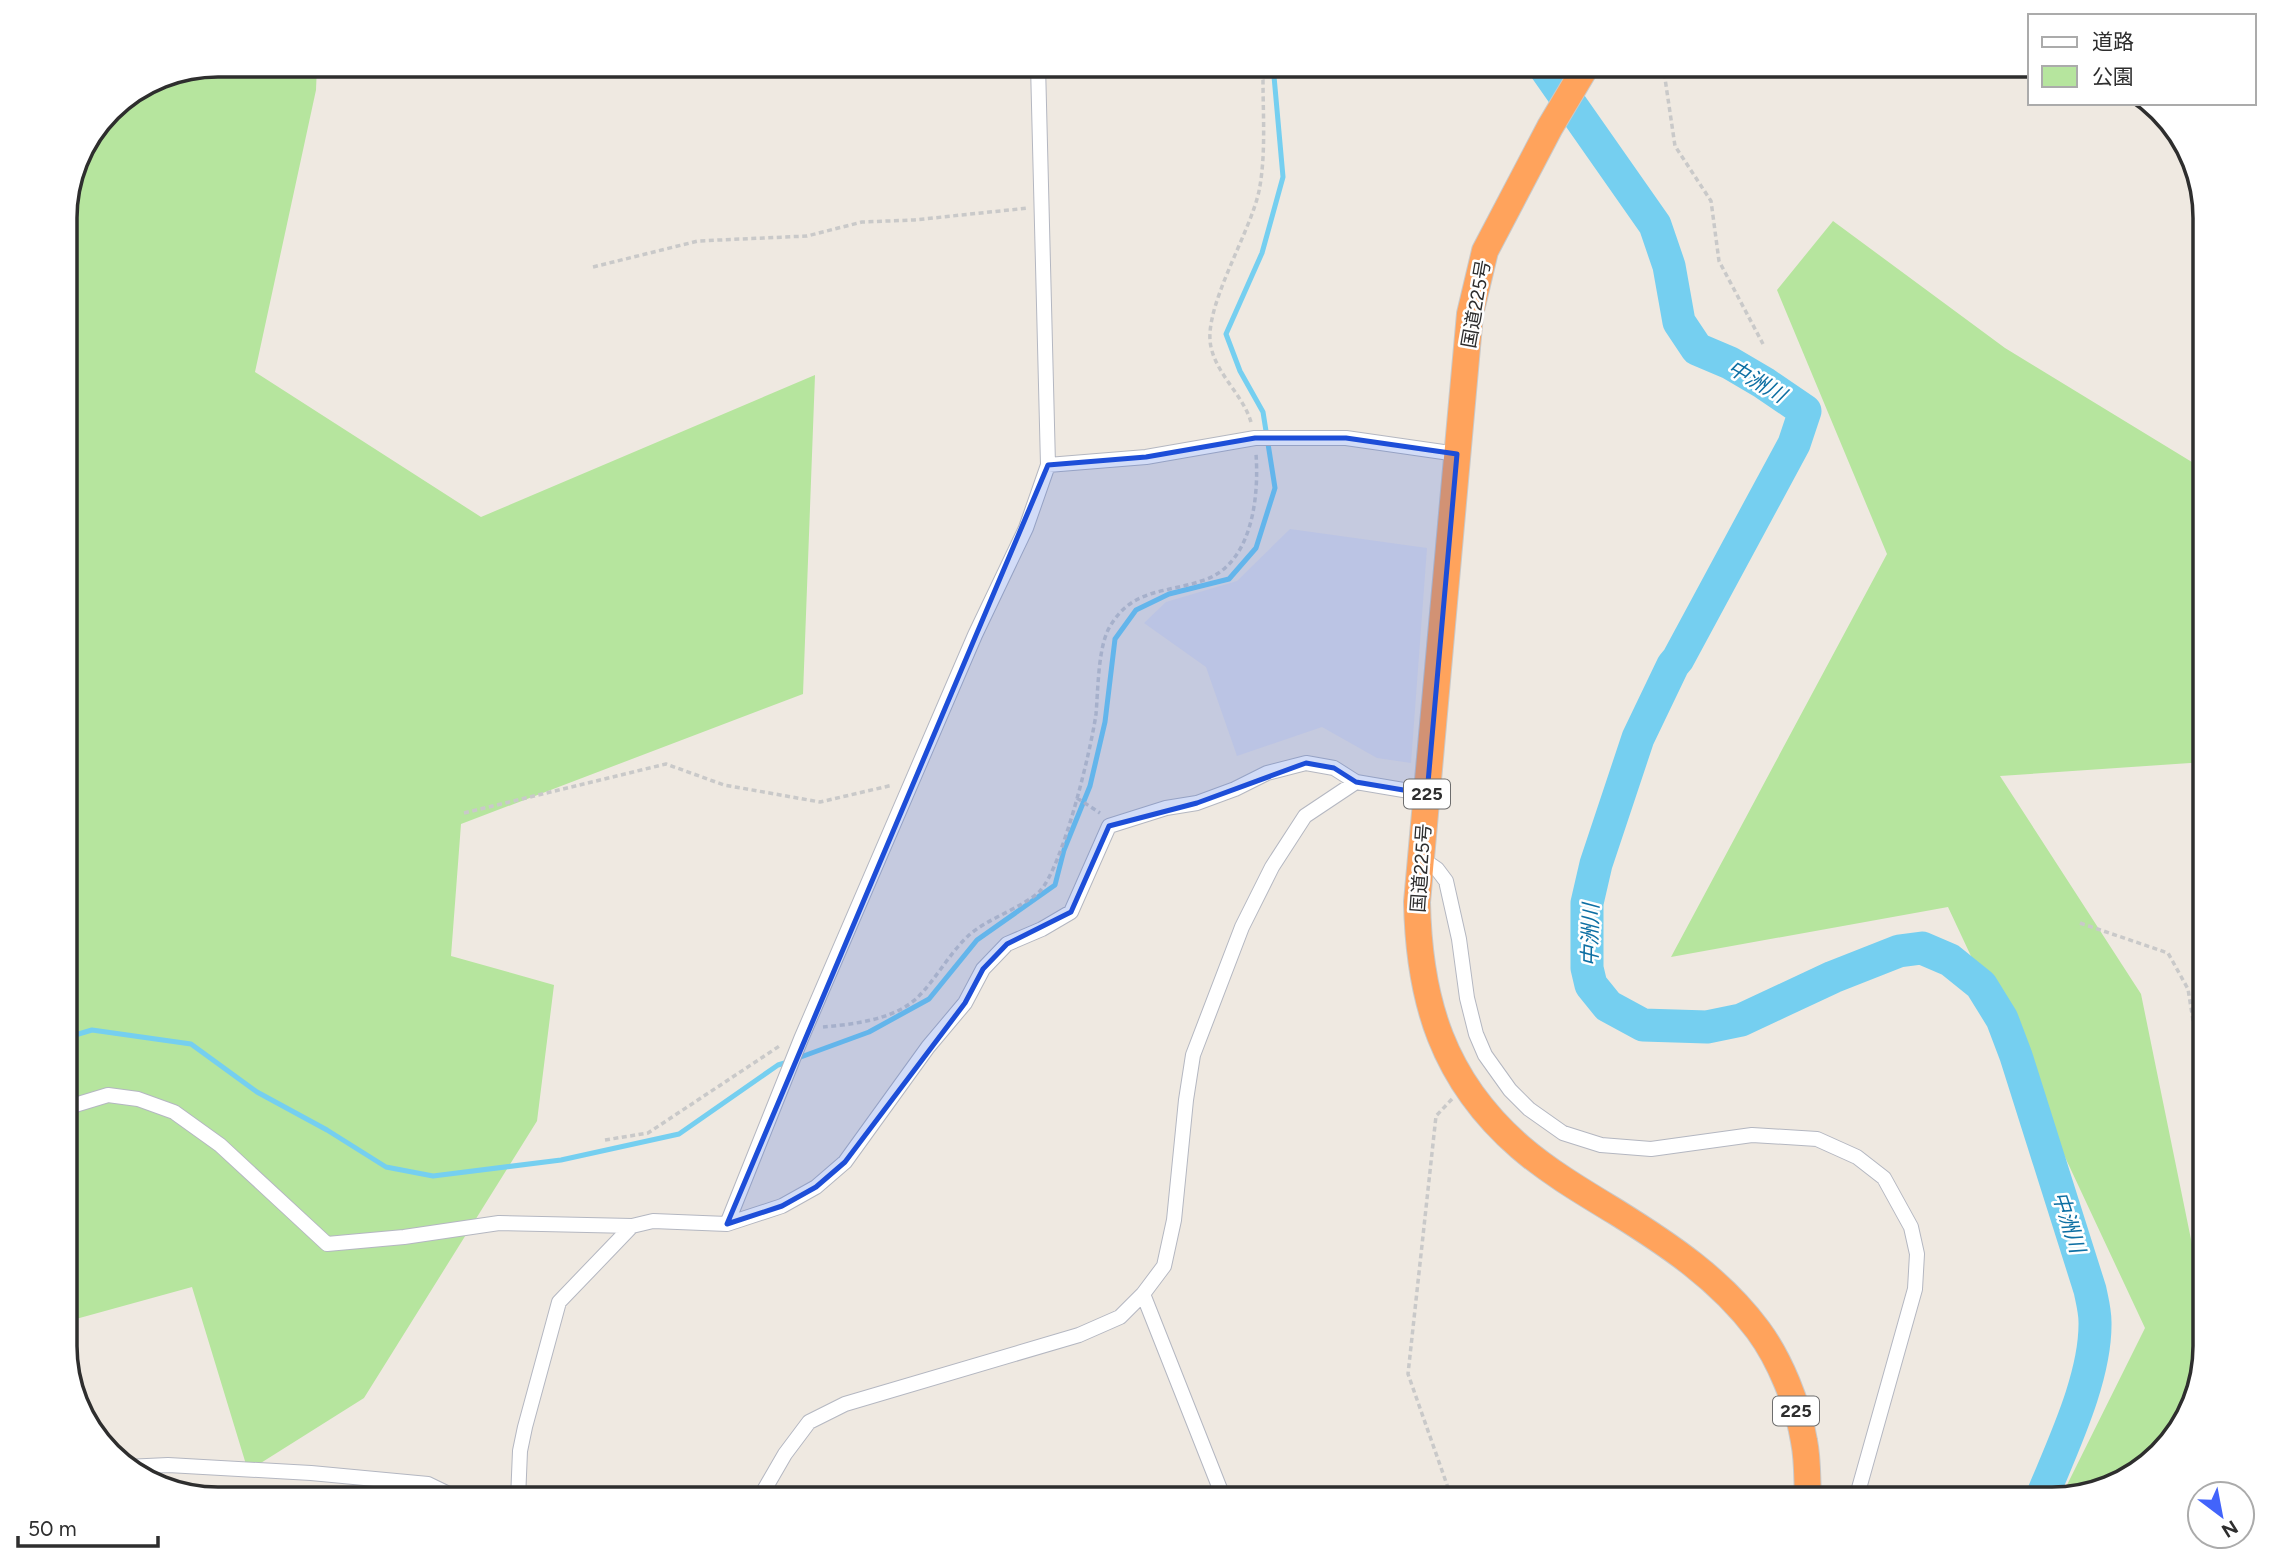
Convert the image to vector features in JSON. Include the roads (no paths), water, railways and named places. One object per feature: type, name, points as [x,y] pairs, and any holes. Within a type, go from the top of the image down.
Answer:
[{"type":"highway","name":"国道225号","points":[[1580,77],[1550,127],[1485,251],[1470,314],[1417,902],[1421,972],[1434,1024],[1465,1085],[1491,1118],[1520,1147],[1554,1173],[1661,1241],[1708,1275],[1758,1330],[1787,1387],[1799,1422],[1804,1441],[1807,1487]]},
{"type":"street","points":[[727,1224],[805,1030],[975,635],[1026,528],[1048,465],[1038,77]]},
{"type":"street","points":[[1048,465],[1146,457],[1255,438],[1346,438],[1457,454]]},
{"type":"street","points":[[77,1104],[108,1095],[138,1098],[174,1112],[220,1145],[327,1244],[404,1237],[499,1223],[632,1226],[653,1221],[727,1224],[782,1206],[816,1187],[845,1162],[928,1047],[965,1003],[983,969],[1007,944],[1042,929],[1071,912],[1109,827],[1166,808],[1197,803],[1235,789],[1267,773],[1306,763],[1334,768],[1356,782],[1427,794]]},
{"type":"street","points":[[766,1487],[785,1454],[809,1422],[845,1404],[1079,1335],[1119,1317],[1143,1294],[1164,1266],[1174,1220],[1193,1055],[1242,927],[1272,867],[1305,816],[1356,782]]},
{"type":"street","points":[[1421,858],[1437,869],[1446,881],[1459,939],[1467,998],[1476,1034],[1485,1055],[1510,1090],[1529,1110],[1563,1133],[1601,1145],[1651,1149],[1752,1135],[1817,1139],[1857,1157],[1884,1178],[1912,1227],[1917,1254],[1915,1289],[1859,1487]]},
{"type":"street","points":[[518,1487],[520,1451],[525,1427],[559,1302],[632,1226]]},
{"type":"street","points":[[1143,1294],[1219,1487]]},
{"type":"street","points":[[146,1466],[181,1465],[311,1473],[428,1484],[434,1487]]},
{"type":"waterway","points":[[798,1058],[869,1032],[929,999],[977,940],[1055,885],[1064,850],[1090,786],[1105,722],[1115,639],[1136,610],[1169,594],[1229,579],[1256,548],[1275,488],[1263,412],[1240,371],[1226,334],[1262,253],[1283,177],[1274,77]]},
{"type":"waterway","name":"中洲川","points":[[1551,77],[1655,225],[1669,266],[1679,322],[1697,349],[1730,363],[1805,411],[1794,444],[1673,665],[1638,738],[1596,864],[1587,903],[1587,968],[1591,985],[1608,1006],[1643,1025],[1707,1027],[1741,1020],[1833,977],[1899,951],[1922,948],[1950,960],[1981,985],[2002,1019],[2016,1056],[2090,1290],[2094,1314],[2094,1344],[2084,1389],[2046,1487]]},
{"type":"waterway","points":[[77,1034],[92,1030],[191,1044],[257,1092],[327,1130],[386,1167],[433,1176],[561,1160],[679,1134],[778,1065],[788,1062]]}]
